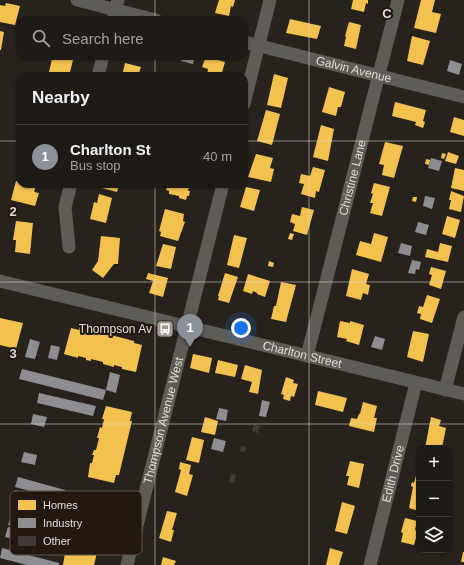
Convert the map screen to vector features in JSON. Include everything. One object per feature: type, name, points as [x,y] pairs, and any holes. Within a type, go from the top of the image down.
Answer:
[{"type":"street","points":[[77,0],[140,16]]},
{"type":"street","points":[[248,89],[270,0]]},
{"type":"street","name":"Christine Lane","points":[[307,356],[398,0]]},
{"type":"street","name":"Galvin Avenue","points":[[248,43],[464,97]]},
{"type":"street","points":[[99,72],[102,60]]},
{"type":"street","points":[[69,247],[65,207],[70,188]]},
{"type":"street","name":"Thompson Avenue West","points":[[142,506],[222,188]]},
{"type":"street","name":"Charlton Street","points":[[0,281],[464,394]]},
{"type":"street","points":[[445,390],[464,317]]},
{"type":"street","name":"Edith Drive","points":[[370,565],[416,383]]},
{"type":"street","name":"Thompson Avenue West","points":[[127,565],[130,555]]},
{"type":"building: Homes","points":[[219,0],[235,0],[233,7],[231,6],[229,16],[215,13]]},
{"type":"building: Homes","points":[[353,0],[368,0],[368,4],[366,3],[364,12],[351,9]]},
{"type":"building: Homes","points":[[421,0],[435,0],[432,12],[441,14],[436,33],[414,28]]},
{"type":"building: Homes","points":[[6,3],[20,6],[17,16],[16,16],[15,25],[0,22],[0,5],[5,6]]},
{"type":"building: Homes","points":[[290,19],[321,26],[317,39],[286,33]]},
{"type":"building: Homes","points":[[349,22],[361,25],[356,49],[344,46]]},
{"type":"building: Homes","points":[[0,31],[4,32],[1,50],[0,50]]},
{"type":"building: Homes","points":[[412,36],[430,41],[423,65],[407,61]]},
{"type":"building: Homes","points":[[52,60],[73,60],[70,72],[49,72]]},
{"type":"building: Homes","points":[[205,60],[218,60],[225,62],[222,72],[208,72],[208,69],[202,67]]},
{"type":"building: Homes","points":[[125,63],[141,67],[139,72],[123,72]]},
{"type":"building: Homes","points":[[274,74],[288,78],[281,108],[267,105]]},
{"type":"building: Homes","points":[[329,87],[345,92],[341,107],[338,107],[336,116],[322,112]]},
{"type":"building: Homes","points":[[395,102],[426,110],[423,128],[415,125],[416,122],[392,116]]},
{"type":"building: Homes","points":[[266,110],[280,114],[272,145],[257,141]]},
{"type":"building: Homes","points":[[454,117],[464,120],[464,136],[450,132]]},
{"type":"building: Homes","points":[[321,125],[334,129],[328,161],[313,157]]},
{"type":"building: Homes","points":[[385,142],[403,146],[394,178],[382,175],[384,165],[379,164]]},
{"type":"building: Homes","points":[[448,152],[459,156],[456,164],[445,161]]},
{"type":"building: Homes","points":[[442,153],[446,154],[444,159],[441,158]]},
{"type":"building: Homes","points":[[256,154],[273,158],[270,168],[274,169],[271,182],[248,177]]},
{"type":"building: Homes","points":[[426,159],[430,160],[429,165],[425,164]]},
{"type":"building: Homes","points":[[313,167],[325,170],[319,192],[316,191],[315,198],[301,194],[304,184],[299,183],[301,174],[310,176]]},
{"type":"building: Homes","points":[[455,168],[464,170],[464,191],[451,188]]},
{"type":"building: Homes","points":[[16,181],[16,188],[35,188],[34,192],[39,193],[35,206],[11,200]]},
{"type":"building: Homes","points":[[374,183],[390,187],[382,216],[370,213],[373,203],[370,203],[373,194],[371,193]]},
{"type":"building: Homes","points":[[102,188],[118,188],[117,192]]},
{"type":"building: Homes","points":[[167,188],[189,188],[188,191],[190,191],[186,200],[179,198],[179,196],[169,194],[169,191],[166,190]]},
{"type":"building: Homes","points":[[246,188],[260,190],[254,211],[240,207]]},
{"type":"building: Homes","points":[[451,191],[464,196],[461,212],[449,209]]},
{"type":"building: Homes","points":[[99,194],[112,198],[106,223],[90,219],[94,202],[97,203]]},
{"type":"building: Homes","points":[[413,197],[417,197],[416,202],[412,201]]},
{"type":"building: Homes","points":[[302,207],[314,210],[307,235],[293,231],[295,224],[290,222],[292,214],[300,216]]},
{"type":"building: Homes","points":[[165,209],[184,214],[183,221],[185,222],[178,241],[160,236],[161,232],[159,231]]},
{"type":"building: Homes","points":[[447,216],[460,220],[455,238],[442,234]]},
{"type":"building: Homes","points":[[16,221],[33,223],[30,254],[15,252],[16,240],[13,240]]},
{"type":"building: Homes","points":[[290,233],[294,234],[292,240],[288,239]]},
{"type":"building: Homes","points":[[374,233],[388,237],[381,262],[356,255],[360,241],[371,244]]},
{"type":"building: Homes","points":[[234,235],[247,238],[239,268],[227,265]]},
{"type":"building: Homes","points":[[101,236],[120,238],[118,264],[114,264],[103,278],[92,270],[98,261]]},
{"type":"building: Homes","points":[[440,243],[452,246],[448,262],[425,257],[427,249],[438,252]]},
{"type":"building: Homes","points":[[163,244],[176,247],[171,269],[156,266]]},
{"type":"building: Homes","points":[[269,261],[274,263],[273,267],[268,266]]},
{"type":"building: Homes","points":[[431,267],[446,271],[441,289],[429,285],[432,275],[429,274]]},
{"type":"building: Homes","points":[[352,269],[369,274],[366,284],[370,285],[368,295],[363,293],[361,300],[346,296]]},
{"type":"building: Homes","points":[[148,273],[168,278],[163,297],[149,293],[153,281],[146,279]]},
{"type":"building: Homes","points":[[225,273],[238,277],[229,303],[218,300]]},
{"type":"building: Homes","points":[[248,274],[270,281],[265,297],[253,291],[252,294],[243,291]]},
{"type":"building: Homes","points":[[281,282],[296,285],[286,322],[271,319],[274,306],[276,306]]},
{"type":"building: Homes","points":[[427,295],[440,299],[432,323],[420,319],[421,314],[417,313],[419,306],[423,307]]},
{"type":"building: Homes","points":[[0,318],[23,323],[16,349],[0,345]]},
{"type":"building: Homes","points":[[340,321],[350,323],[350,321],[364,325],[359,345],[346,341],[347,339],[337,337]]},
{"type":"building: Homes","points":[[80,327],[134,341],[134,343],[142,345],[136,372],[122,369],[122,367],[114,365],[114,367],[103,364],[103,362],[91,359],[91,361],[86,360],[86,358],[78,356],[78,358],[64,354],[71,328],[79,330]]},
{"type":"building: Homes","points":[[413,331],[429,334],[423,362],[407,357]]},
{"type":"building: Homes","points":[[193,354],[212,358],[209,373],[190,368]]},
{"type":"building: Homes","points":[[218,360],[238,365],[235,377],[215,373]]},
{"type":"building: Homes","points":[[245,365],[262,370],[258,394],[249,392],[252,382],[241,379]]},
{"type":"building: Homes","points":[[286,377],[294,380],[293,383],[298,384],[294,397],[291,396],[290,401],[283,399],[284,395],[281,394]]},
{"type":"building: Homes","points":[[318,391],[347,398],[343,412],[315,405]]},
{"type":"building: Homes","points":[[363,402],[377,406],[374,418],[377,418],[374,432],[349,426],[351,418],[357,419],[360,414]]},
{"type":"building: Homes","points":[[106,406],[132,412],[130,421],[132,421],[119,475],[116,475],[114,483],[88,477],[90,463],[92,463],[94,455],[92,455],[94,450],[96,450],[99,438],[97,438],[100,427],[102,428],[104,419],[102,419]]},
{"type":"building: Homes","points":[[205,417],[218,421],[215,435],[201,432]]},
{"type":"building: Homes","points":[[431,417],[441,420],[439,426],[446,428],[443,445],[426,445]]},
{"type":"building: Homes","points":[[192,437],[204,440],[199,463],[186,460]]},
{"type":"building: Homes","points":[[350,461],[364,464],[359,488],[347,485],[349,476],[346,476]]},
{"type":"building: Homes","points":[[180,462],[191,465],[189,474],[193,475],[187,496],[175,492],[181,470],[179,469]]},
{"type":"building: Homes","points":[[416,476],[416,510],[409,508],[413,487],[411,486],[412,482],[414,483]]},
{"type":"building: Homes","points":[[342,502],[355,506],[347,534],[335,531]]},
{"type":"building: Homes","points":[[167,511],[177,513],[172,530],[174,530],[171,542],[159,538]]},
{"type":"building: Homes","points":[[405,518],[416,521],[416,538],[414,545],[401,542],[403,533],[401,532]]},
{"type":"building: Homes","points":[[330,548],[343,552],[339,565],[326,565]]},
{"type":"building: Homes","points":[[463,552],[464,562],[461,562]]},
{"type":"building: Homes","points":[[65,555],[96,555],[94,565],[63,565]]},
{"type":"building: Homes","points":[[163,557],[176,561],[174,565],[161,565]]},
{"type":"building: Industry","points":[[181,60],[194,60],[193,64]]},
{"type":"building: Industry","points":[[450,60],[462,64],[459,75],[447,71]]},
{"type":"building: Industry","points":[[431,158],[442,161],[439,171],[428,168]]},
{"type":"building: Industry","points":[[425,196],[435,198],[432,209],[423,206]]},
{"type":"building: Industry","points":[[418,222],[429,225],[426,235],[415,232]]},
{"type":"building: Industry","points":[[401,243],[412,246],[410,256],[398,253]]},
{"type":"building: Industry","points":[[412,260],[421,262],[419,270],[416,269],[415,274],[408,273]]},
{"type":"building: Industry","points":[[375,336],[385,339],[382,350],[371,347]]},
{"type":"building: Industry","points":[[30,339],[40,342],[35,359],[25,357]]},
{"type":"building: Industry","points":[[51,345],[60,347],[57,360],[48,358]]},
{"type":"building: Industry","points":[[22,369],[106,390],[103,400],[19,379]]},
{"type":"building: Industry","points":[[110,372],[120,375],[116,393],[106,390]]},
{"type":"building: Industry","points":[[39,393],[96,406],[93,416],[37,403]]},
{"type":"building: Industry","points":[[262,400],[270,402],[266,417],[259,416]]},
{"type":"building: Industry","points":[[219,408],[228,410],[226,421],[216,419]]},
{"type":"building: Industry","points":[[33,414],[47,417],[44,427],[31,424]]},
{"type":"building: Industry","points":[[214,438],[226,441],[223,452],[211,449]]},
{"type":"building: Industry","points":[[24,452],[37,455],[35,465],[21,462]]},
{"type":"building: Industry","points":[[18,477],[65,490],[30,491],[15,487]]},
{"type":"building: Industry","points":[[8,527],[10,527],[10,538],[5,537]]},
{"type":"building: Industry","points":[[2,548],[10,550],[10,555],[29,555],[59,563],[59,565],[27,565],[0,558]]},
{"type":"building: Other","points":[[254,424],[260,426],[258,433],[252,432]]},
{"type":"building: Other","points":[[241,446],[246,447],[245,452],[240,451]]},
{"type":"building: Other","points":[[231,473],[236,475],[234,483],[229,482]]},
{"type":"place","name":"Thompson Av","points":[[165,329]]},
{"type":"place","name":"Charlton St","points":[[190,347]]}]
